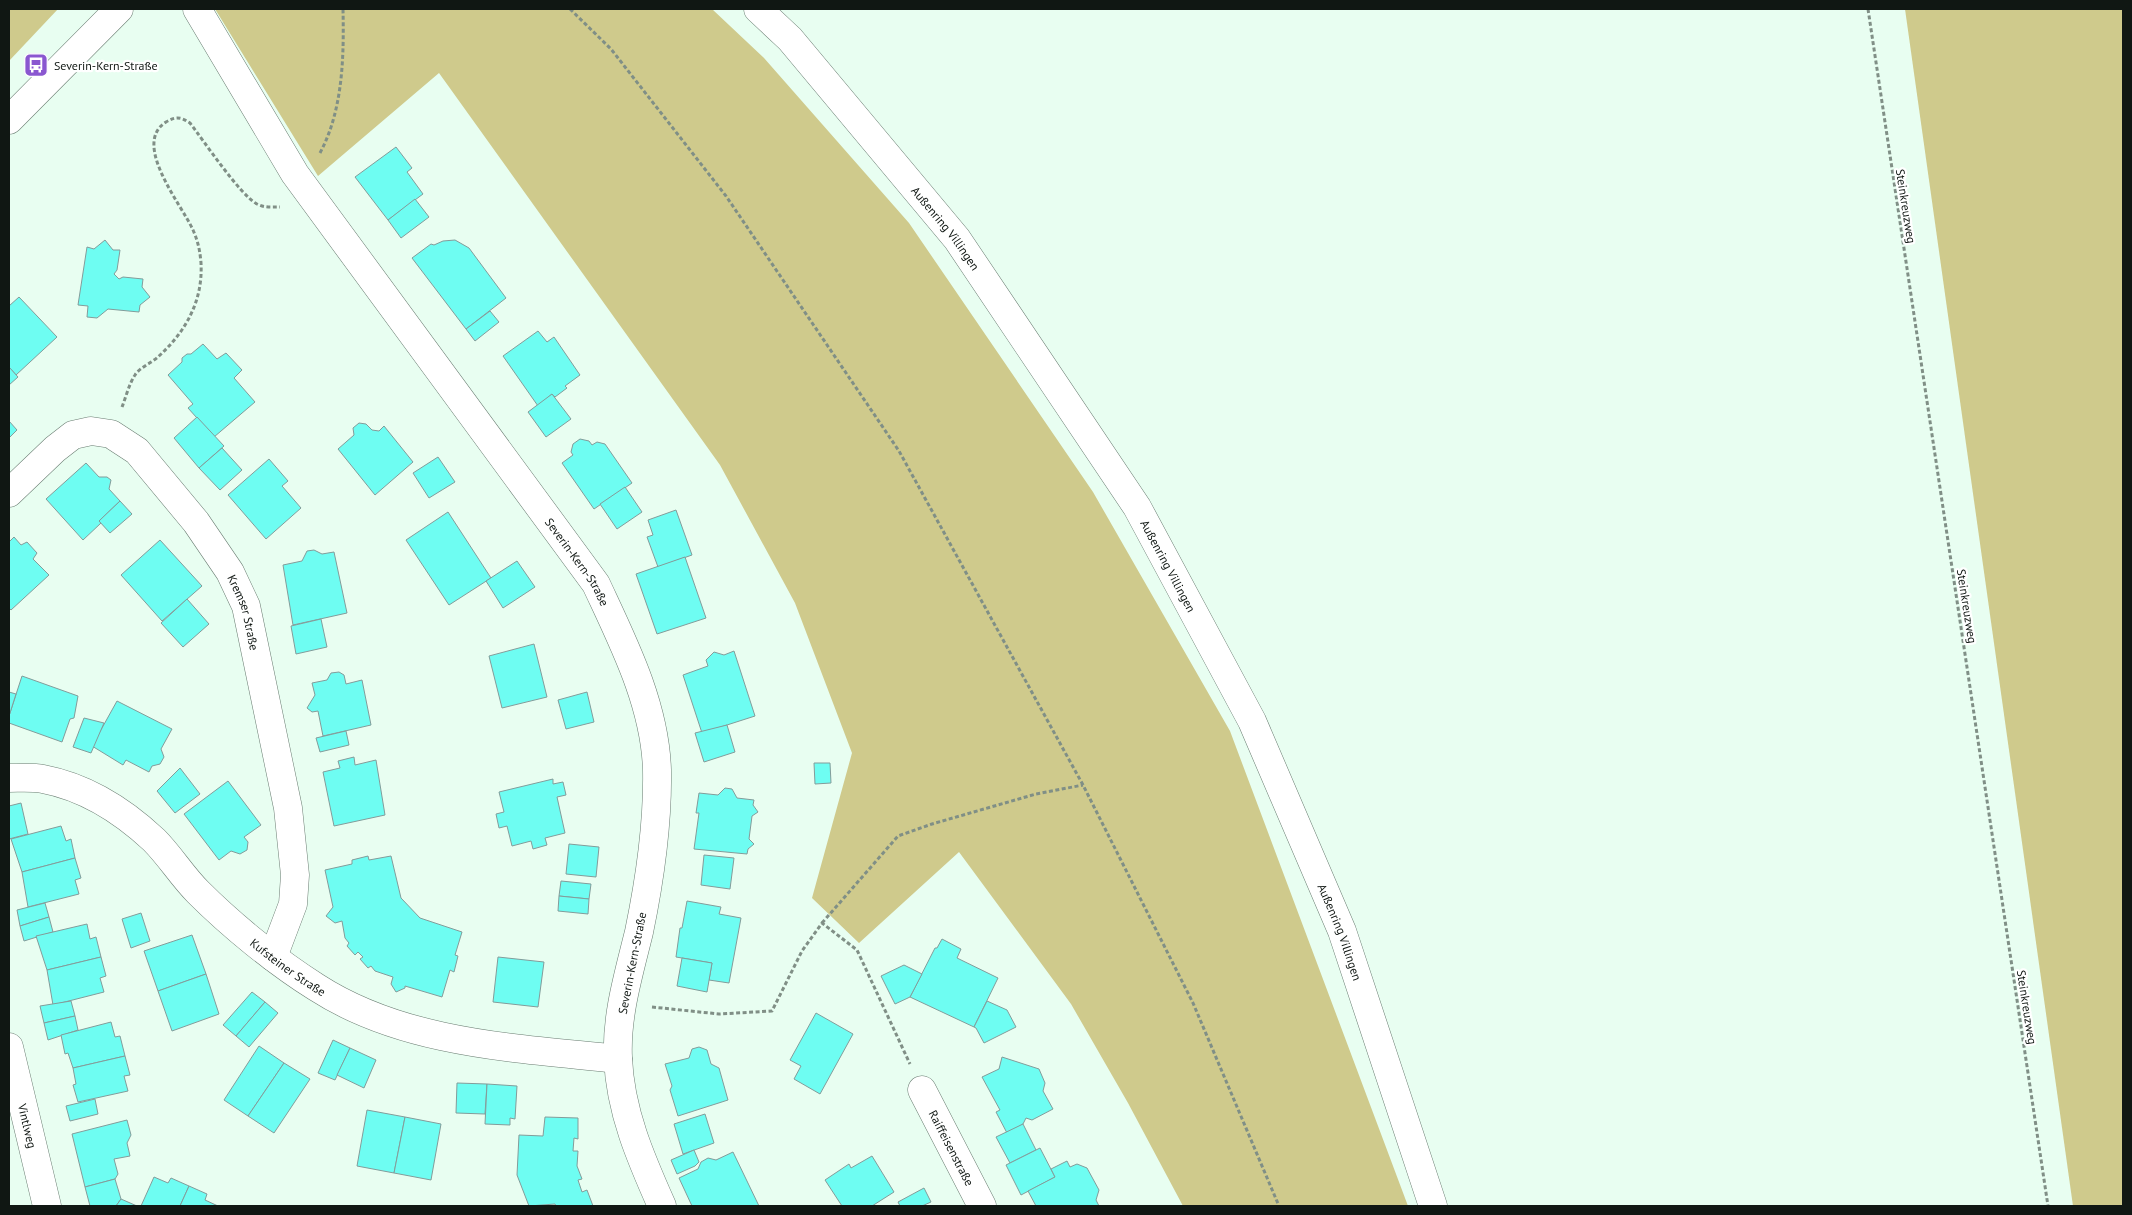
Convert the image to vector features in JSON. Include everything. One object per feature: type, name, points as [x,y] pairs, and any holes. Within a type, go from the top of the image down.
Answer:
[{"type":"street","points":[[9,120],[119,9]]},
{"type":"street","name":"Severin-Kern-Straße","points":[[197,9],[295,174],[596,584],[628,652],[650,720],[657,769],[656,820],[652,859],[639,930],[622,1004],[618,1059],[627,1116],[640,1158],[662,1206]]},
{"type":"street","name":"Außenring Villingen","points":[[758,9],[790,39],[957,239],[1138,507],[1252,721],[1342,931],[1433,1206]]},
{"type":"street","name":"Kremser Straße","points":[[9,493],[55,449],[73,435],[91,431],[111,434],[137,451],[196,522],[230,572],[246,606],[288,808],[295,875],[294,904],[273,957]]},
{"type":"street","name":"Kufsteiner Straße","points":[[9,778],[51,782],[85,792],[121,812],[154,841],[198,892],[273,957],[324,992],[350,1006],[390,1022],[468,1041],[618,1059]]},
{"type":"street","name":"Vintlweg","points":[[9,1047],[47,1206]]},
{"type":"street","name":"Raiffeisenstraße","points":[[922,1090],[982,1206]]},
{"type":"path","points":[[316,158],[321,152],[329,131],[338,98],[344,51],[343,9]]},
{"type":"path","points":[[570,9],[610,49],[726,196],[899,451],[1083,785],[1193,1003],[1279,1206]]},
{"type":"path","name":"Steinkreuzweg","points":[[1868,9],[2048,1206]]},
{"type":"path","points":[[111,434],[135,374],[158,357],[182,333],[196,305],[201,286],[198,244],[192,228],[157,163],[154,146],[156,133],[161,125],[173,117],[181,118],[190,123],[244,193],[256,203],[266,208],[286,204]]},
{"type":"path","points":[[648,1007],[719,1014],[772,1011],[802,951],[822,923],[898,836],[1026,796],[1083,785]]},
{"type":"path","points":[[822,923],[857,950],[922,1090]]},
{"type":"shaded area","points":[[9,9],[58,9],[9,61]]},
{"type":"shaded area","points":[[215,9],[712,9],[764,58],[909,223],[1093,492],[1230,731],[1408,1206],[1183,1206],[1128,1103],[1071,1004],[959,852],[859,943],[812,898],[852,753],[795,603],[720,465],[439,73],[318,176]]},
{"type":"shaded area","points":[[1905,9],[2123,9],[2123,1206],[2073,1206]]},
{"type":"building","points":[[396,147],[412,168],[407,172],[423,194],[388,220],[355,177]]},
{"type":"building","points":[[415,199],[429,217],[401,238],[388,220]]},
{"type":"building","points":[[105,240],[113,250],[120,250],[117,270],[114,274],[119,279],[123,277],[143,279],[142,287],[150,297],[140,305],[139,312],[108,309],[97,318],[87,317],[88,306],[78,305],[87,247],[94,249]]},
{"type":"building","points":[[455,240],[469,248],[506,298],[466,329],[412,258],[431,244]]},
{"type":"building","points":[[19,297],[57,337],[16,375],[9,367],[9,306]]},
{"type":"building","points":[[490,311],[499,322],[475,341],[466,329]]},
{"type":"building","points":[[538,331],[547,342],[554,337],[580,375],[565,386],[567,388],[555,397],[552,394],[538,406],[503,356]]},
{"type":"building","points":[[203,344],[217,359],[226,353],[242,370],[234,378],[255,402],[214,437],[188,408],[193,404],[168,375],[182,362],[182,358],[187,354],[191,354]]},
{"type":"building","points":[[9,367],[18,377],[9,385]]},
{"type":"building","points":[[552,394],[571,419],[546,437],[528,412]]},
{"type":"building","points":[[197,417],[224,446],[199,468],[174,438]]},
{"type":"building","points":[[9,421],[17,430],[9,438]]},
{"type":"building","points":[[359,423],[366,424],[372,430],[379,431],[384,426],[413,462],[375,495],[338,449],[354,435],[353,428]]},
{"type":"building","points":[[580,439],[589,441],[592,445],[597,442],[605,444],[632,483],[594,509],[562,463],[573,455],[571,452],[573,444]]},
{"type":"building","points":[[222,448],[242,470],[220,490],[199,468]]},
{"type":"building","points":[[438,457],[455,482],[429,498],[413,473]]},
{"type":"building","points":[[269,459],[288,481],[282,486],[301,508],[266,539],[228,495]]},
{"type":"building","points":[[86,463],[99,477],[107,477],[111,480],[109,489],[120,501],[83,540],[46,499]]},
{"type":"building","points":[[625,487],[642,512],[617,529],[600,504]]},
{"type":"building","points":[[120,501],[132,514],[110,533],[99,521]]},
{"type":"building","points":[[676,510],[692,555],[658,567],[647,537],[653,535],[648,520]]},
{"type":"building","points":[[448,512],[491,578],[449,605],[406,540]]},
{"type":"building","points":[[14,537],[21,545],[27,542],[37,553],[33,559],[49,575],[11,610],[9,608],[9,542]]},
{"type":"building","points":[[160,540],[202,586],[162,621],[121,575]]},
{"type":"building","points":[[314,550],[322,554],[334,552],[347,613],[293,625],[283,565],[302,561],[307,551]]},
{"type":"building","points":[[685,557],[706,618],[657,634],[636,574]]},
{"type":"building","points":[[517,561],[535,587],[503,608],[486,581]]},
{"type":"building","points":[[187,599],[209,624],[183,647],[161,623]]},
{"type":"building","points":[[321,619],[327,647],[296,654],[291,626]]},
{"type":"building","points":[[534,644],[547,697],[502,708],[489,656]]},
{"type":"building","points":[[734,651],[755,716],[702,733],[683,675],[708,666],[706,660],[714,652],[724,655]]},
{"type":"building","points":[[339,672],[344,675],[346,684],[362,680],[371,725],[323,736],[318,711],[312,712],[307,708],[315,695],[312,683],[327,680],[331,673]]},
{"type":"building","points":[[22,676],[78,696],[74,718],[70,719],[62,742],[9,723],[9,716]]},
{"type":"building","points":[[9,692],[16,694],[9,716]]},
{"type":"building","points":[[587,692],[594,722],[566,729],[558,700]]},
{"type":"building","points":[[117,701],[172,729],[161,749],[164,757],[160,764],[152,766],[149,772],[126,760],[123,765],[92,746]]},
{"type":"building","points":[[84,718],[104,723],[91,753],[73,747]]},
{"type":"building","points":[[727,725],[735,752],[704,762],[695,733]]},
{"type":"building","points":[[346,731],[349,745],[320,752],[316,738]]},
{"type":"building","points":[[354,757],[355,765],[376,760],[385,815],[334,826],[323,772],[340,768],[338,761]]},
{"type":"building","points":[[814,763],[830,763],[831,783],[815,784]]},
{"type":"building","points":[[180,768],[200,794],[175,813],[157,791]]},
{"type":"building","points":[[553,779],[553,784],[563,782],[566,795],[557,797],[565,833],[545,838],[547,845],[533,849],[531,841],[512,846],[507,826],[499,828],[496,814],[504,812],[499,792]]},
{"type":"building","points":[[228,781],[261,825],[244,837],[248,842],[247,850],[240,854],[231,851],[219,860],[184,814]]},
{"type":"building","points":[[725,788],[732,789],[737,798],[754,800],[753,805],[758,812],[752,816],[749,839],[754,844],[748,849],[747,854],[694,849],[699,813],[696,813],[699,793],[718,795]]},
{"type":"building","points":[[21,803],[28,834],[9,839],[9,806]]},
{"type":"building","points":[[61,826],[66,841],[71,839],[75,858],[22,872],[11,839]]},
{"type":"building","points":[[569,844],[599,847],[596,877],[566,874]]},
{"type":"building","points":[[704,855],[734,858],[730,889],[701,885]]},
{"type":"building","points":[[368,856],[369,860],[391,856],[401,898],[420,918],[462,932],[455,955],[458,956],[454,972],[450,970],[442,997],[405,986],[405,988],[396,992],[391,984],[393,977],[375,971],[371,966],[368,968],[360,959],[363,957],[358,952],[355,955],[347,946],[349,943],[345,938],[342,921],[335,923],[326,916],[333,907],[325,870],[352,864],[352,860]]},
{"type":"building","points":[[75,858],[81,878],[75,880],[79,894],[28,907],[22,872]]},
{"type":"building","points":[[561,881],[591,884],[589,899],[559,896]]},
{"type":"building","points":[[559,896],[589,899],[588,914],[558,911]]},
{"type":"building","points":[[687,901],[721,907],[719,914],[741,918],[729,983],[709,980],[712,963],[676,957],[680,928],[682,928]]},
{"type":"building","points":[[45,903],[49,917],[20,926],[17,910]]},
{"type":"building","points":[[141,913],[150,941],[131,948],[122,919]]},
{"type":"building","points":[[49,917],[53,932],[24,941],[20,926]]},
{"type":"building","points":[[87,924],[90,939],[96,937],[101,957],[47,970],[36,936]]},
{"type":"building","points":[[192,935],[206,974],[158,991],[144,951]]},
{"type":"building","points":[[942,939],[961,949],[957,958],[998,978],[974,1027],[910,997],[935,948],[937,948]]},
{"type":"building","points":[[101,957],[106,976],[100,978],[104,992],[53,1005],[47,970]]},
{"type":"building","points":[[498,957],[544,962],[538,1007],[493,1002]]},
{"type":"building","points":[[682,958],[712,963],[707,992],[677,986]]},
{"type":"building","points":[[904,965],[922,974],[910,997],[895,1004],[881,976]]},
{"type":"building","points":[[206,974],[219,1014],[172,1031],[158,991]]},
{"type":"building","points":[[252,992],[265,1002],[236,1036],[223,1025]]},
{"type":"building","points":[[71,1001],[75,1016],[44,1023],[40,1006]]},
{"type":"building","points":[[987,1001],[1007,1010],[1016,1027],[984,1043],[974,1027]]},
{"type":"building","points":[[265,1002],[278,1013],[249,1047],[236,1036]]},
{"type":"building","points":[[816,1013],[853,1034],[820,1094],[794,1079],[801,1066],[790,1060]]},
{"type":"building","points":[[75,1016],[78,1030],[48,1040],[44,1023]]},
{"type":"building","points":[[111,1022],[115,1037],[120,1036],[125,1056],[73,1068],[68,1053],[65,1054],[61,1035]]},
{"type":"building","points":[[333,1040],[350,1048],[335,1080],[318,1073]]},
{"type":"building","points":[[259,1046],[284,1063],[248,1116],[224,1100]]},
{"type":"building","points":[[699,1047],[707,1050],[711,1064],[719,1068],[728,1100],[678,1116],[665,1064],[689,1058],[692,1049]]},
{"type":"building","points":[[350,1048],[376,1060],[364,1088],[337,1075]]},
{"type":"building","points":[[125,1056],[130,1075],[124,1076],[128,1091],[78,1102],[73,1085],[76,1084],[73,1068]]},
{"type":"building","points":[[1002,1057],[1039,1069],[1045,1083],[1043,1091],[1053,1109],[1032,1120],[1026,1118],[1023,1124],[1007,1133],[996,1112],[1000,1110],[982,1077],[999,1069]]},
{"type":"building","points":[[284,1063],[310,1079],[274,1133],[248,1116]]},
{"type":"building","points":[[457,1083],[487,1084],[485,1114],[456,1113]]},
{"type":"building","points":[[487,1084],[517,1086],[515,1119],[510,1118],[510,1125],[485,1124]]},
{"type":"building","points":[[95,1099],[98,1114],[70,1121],[66,1106]]},
{"type":"building","points":[[367,1110],[405,1117],[394,1173],[357,1166]]},
{"type":"building","points":[[705,1114],[714,1143],[683,1154],[674,1124]]},
{"type":"building","points":[[405,1117],[441,1124],[431,1180],[394,1173]]},
{"type":"building","points":[[545,1117],[578,1118],[578,1139],[574,1138],[573,1151],[578,1151],[577,1166],[582,1179],[578,1180],[582,1192],[587,1190],[593,1206],[556,1206],[555,1204],[529,1206],[517,1175],[519,1135],[543,1136]]},
{"type":"building","points":[[127,1120],[131,1135],[127,1143],[130,1156],[114,1159],[118,1174],[115,1179],[85,1187],[72,1134]]},
{"type":"building","points":[[1023,1124],[1036,1150],[1010,1163],[996,1137]]},
{"type":"building","points":[[1040,1148],[1055,1177],[1021,1195],[1006,1165]]},
{"type":"building","points":[[694,1150],[699,1162],[695,1166],[677,1174],[671,1160]]},
{"type":"building","points":[[733,1152],[759,1206],[692,1206],[679,1178],[698,1169],[701,1162],[708,1158],[716,1160]]},
{"type":"building","points":[[872,1156],[894,1192],[872,1206],[842,1206],[825,1180],[849,1164],[851,1168]]},
{"type":"building","points":[[1067,1161],[1070,1167],[1077,1164],[1087,1168],[1099,1190],[1096,1200],[1099,1206],[1036,1206],[1028,1191],[1055,1177],[1051,1169]]},
{"type":"building","points":[[154,1177],[168,1183],[171,1178],[189,1186],[180,1206],[141,1206]]},
{"type":"building","points":[[115,1179],[121,1199],[116,1206],[90,1206],[85,1187]]},
{"type":"building","points":[[189,1186],[207,1194],[205,1200],[218,1206],[180,1206]]},
{"type":"building","points":[[924,1188],[931,1202],[922,1206],[900,1206],[898,1202]]},
{"type":"building","points":[[121,1199],[137,1206],[116,1206]]},
{"type":"place","name":"Severin-Kern-Straße","points":[[36,65]]}]
